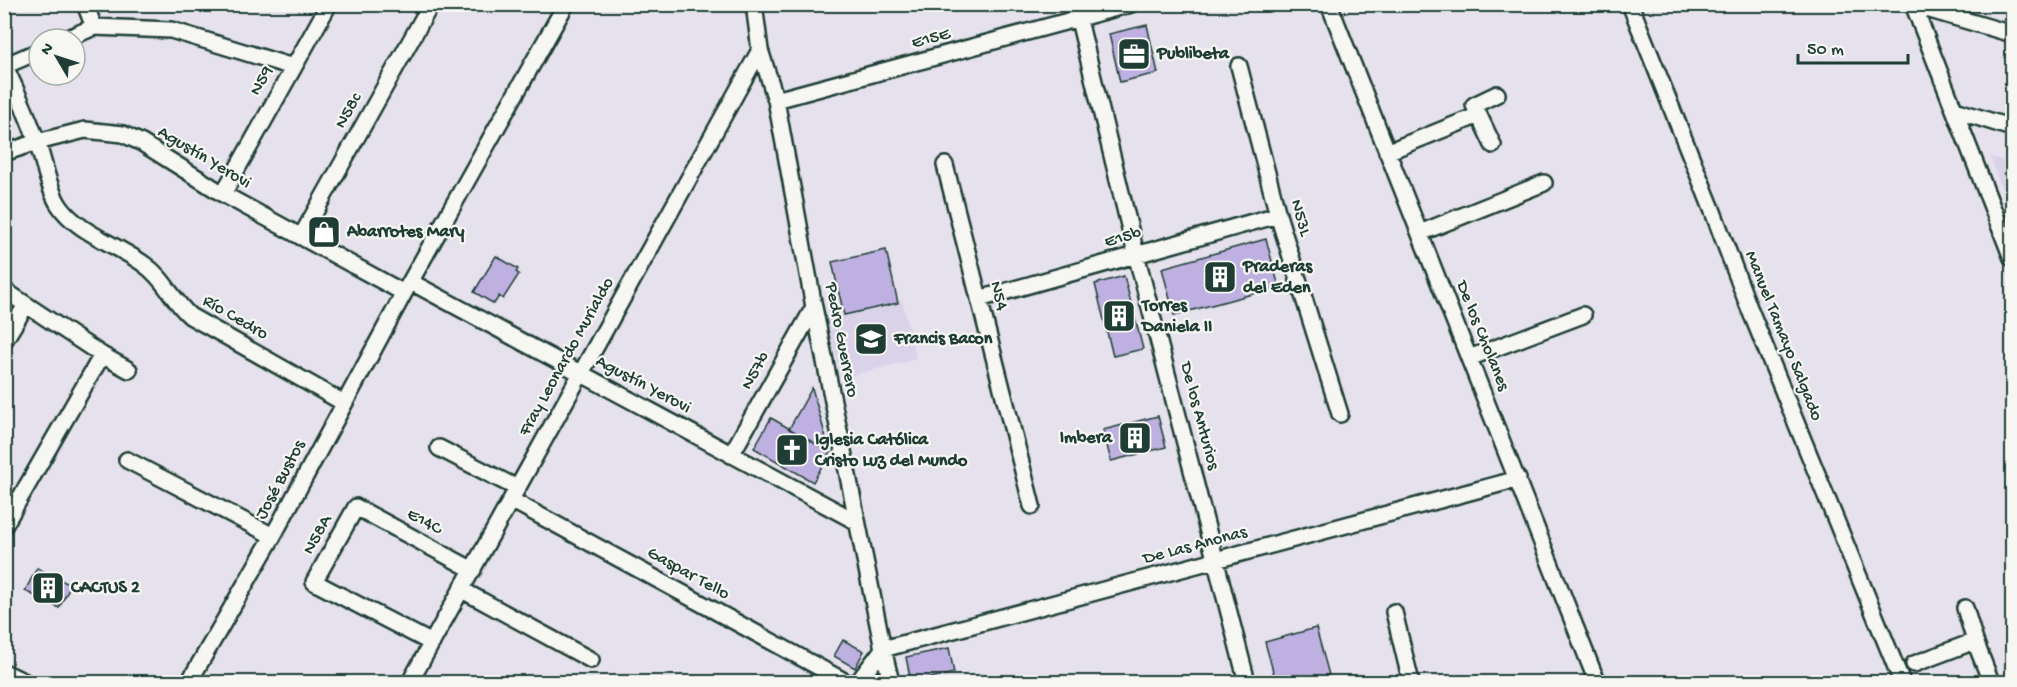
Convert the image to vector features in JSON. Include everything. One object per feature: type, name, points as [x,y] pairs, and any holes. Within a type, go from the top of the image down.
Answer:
[{"type":"street","points":[[85,4],[94,27]]},
{"type":"street","name":"N59","points":[[223,194],[329,4]]},
{"type":"street","name":"N58c","points":[[301,237],[431,4]]},
{"type":"street","name":"José Bustos","points":[[189,682],[273,536],[407,288],[566,4]]},
{"type":"street","name":"Pedro Guerrero","points":[[754,4],[760,50],[776,100],[814,307],[891,682]]},
{"type":"street","name":"E15E","points":[[776,100],[1079,20],[1131,4]]},
{"type":"street","name":"De los Cholanes","points":[[1329,4],[1597,682]]},
{"type":"street","name":"Manuel Tamayo Salgado","points":[[1630,4],[1748,305],[1902,682]]},
{"type":"street","points":[[1913,5],[2013,34]]},
{"type":"street","points":[[1913,5],[2013,258]]},
{"type":"street","name":"De los Anturios","points":[[1079,20],[1136,254],[1247,682]]},
{"type":"street","points":[[87,30],[94,27],[171,30],[293,67]]},
{"type":"street","name":"Fray Leonardo Murialdo","points":[[410,682],[760,50]]},
{"type":"street","points":[[5,65],[27,56]]},
{"type":"street","name":"Río Cedro","points":[[5,65],[37,142],[58,203],[66,214],[150,269],[162,281],[178,305],[190,315],[345,403]]},
{"type":"street","name":"N53L","points":[[1239,66],[1278,215],[1340,414]]},
{"type":"street","points":[[1493,145],[1474,105],[1497,94]]},
{"type":"street","points":[[1955,110],[2013,128]]},
{"type":"street","points":[[1387,152],[1479,115]]},
{"type":"street","name":"Agustín Yerovi","points":[[4,153],[85,130],[123,134],[223,194],[301,237],[580,374],[857,522]]},
{"type":"street","name":"N54","points":[[945,165],[1032,506]]},
{"type":"street","points":[[1420,234],[1545,183]]},
{"type":"street","name":"E15b","points":[[978,299],[1278,215]]},
{"type":"street","points":[[4,290],[102,355],[129,370]]},
{"type":"street","points":[[4,340],[26,305]]},
{"type":"street","name":"N57b","points":[[731,455],[814,307]]},
{"type":"street","points":[[1469,358],[1583,315]]},
{"type":"street","points":[[4,526],[9,507],[102,355]]},
{"type":"street","name":"Gaspar Tello","points":[[439,448],[514,494],[846,682]]},
{"type":"street","points":[[127,460],[273,536]]},
{"type":"street","name":"De Las Anonas","points":[[883,649],[1518,479]]},
{"type":"street","name":"E14C","points":[[356,507],[473,570]]},
{"type":"street","name":"N58A","points":[[356,507],[314,582],[432,643]]},
{"type":"street","points":[[462,590],[591,660]]},
{"type":"street","points":[[1965,608],[1991,682]]},
{"type":"street","points":[[1394,612],[1411,682]]},
{"type":"street","points":[[1914,664],[1976,641]]},
{"type":"street","points":[[858,682],[883,649]]},
{"type":"street","points":[[4,672],[25,682]]},
{"type":"shaded area","points":[[1990,156],[2012,164],[2012,217]]},
{"type":"shaded area","name":"Francis Bacon","points":[[902,300],[916,359],[841,378],[827,320]]},
{"type":"building","name":"Publibeta","points":[[1147,25],[1158,73],[1120,82],[1109,34]]},
{"type":"building","name":"Abarrotes Mary","points":[[324,221],[333,226],[323,242],[315,237]]},
{"type":"building","name":"Praderas del Eden","points":[[1266,239],[1279,287],[1174,315],[1162,268]]},
{"type":"building","points":[[886,250],[898,303],[844,315],[832,262]]},
{"type":"building","points":[[496,256],[518,269],[516,272],[519,274],[503,299],[499,296],[494,304],[474,292]]},
{"type":"building","name":"Torres Daniela II","points":[[1124,276],[1143,349],[1113,356],[1095,284]]},
{"type":"building","points":[[812,388],[830,452],[789,429]]},
{"type":"building","name":"Imbera","points":[[1158,416],[1166,447],[1111,461],[1103,430]]},
{"type":"building","name":"Iglesia Católica Cristo Luz del Mundo","points":[[771,418],[830,452],[813,482],[754,448]]},
{"type":"building","name":"CACTUS 2","points":[[37,568],[71,585],[59,608],[25,591]]},
{"type":"building","points":[[1316,628],[1329,675],[1301,682],[1276,682],[1265,642]]},
{"type":"building","points":[[843,640],[864,651],[855,668],[834,656]]},
{"type":"building","points":[[949,648],[954,673],[911,682],[906,657]]},
{"type":"place","name":"Publibeta","points":[[1134,54]]},
{"type":"place","name":"Abarrotes Mary","points":[[324,232]]},
{"type":"place","name":"Praderas del Eden","points":[[1220,277]]},
{"type":"place","name":"Torres Daniela II","points":[[1119,316]]},
{"type":"place","name":"Francis Bacon","points":[[871,339]]},
{"type":"place","name":"Imbera","points":[[1135,438]]},
{"type":"place","name":"Iglesia Católica Cristo Luz del Mundo","points":[[792,450]]},
{"type":"place","name":"CACTUS 2","points":[[48,588]]}]
